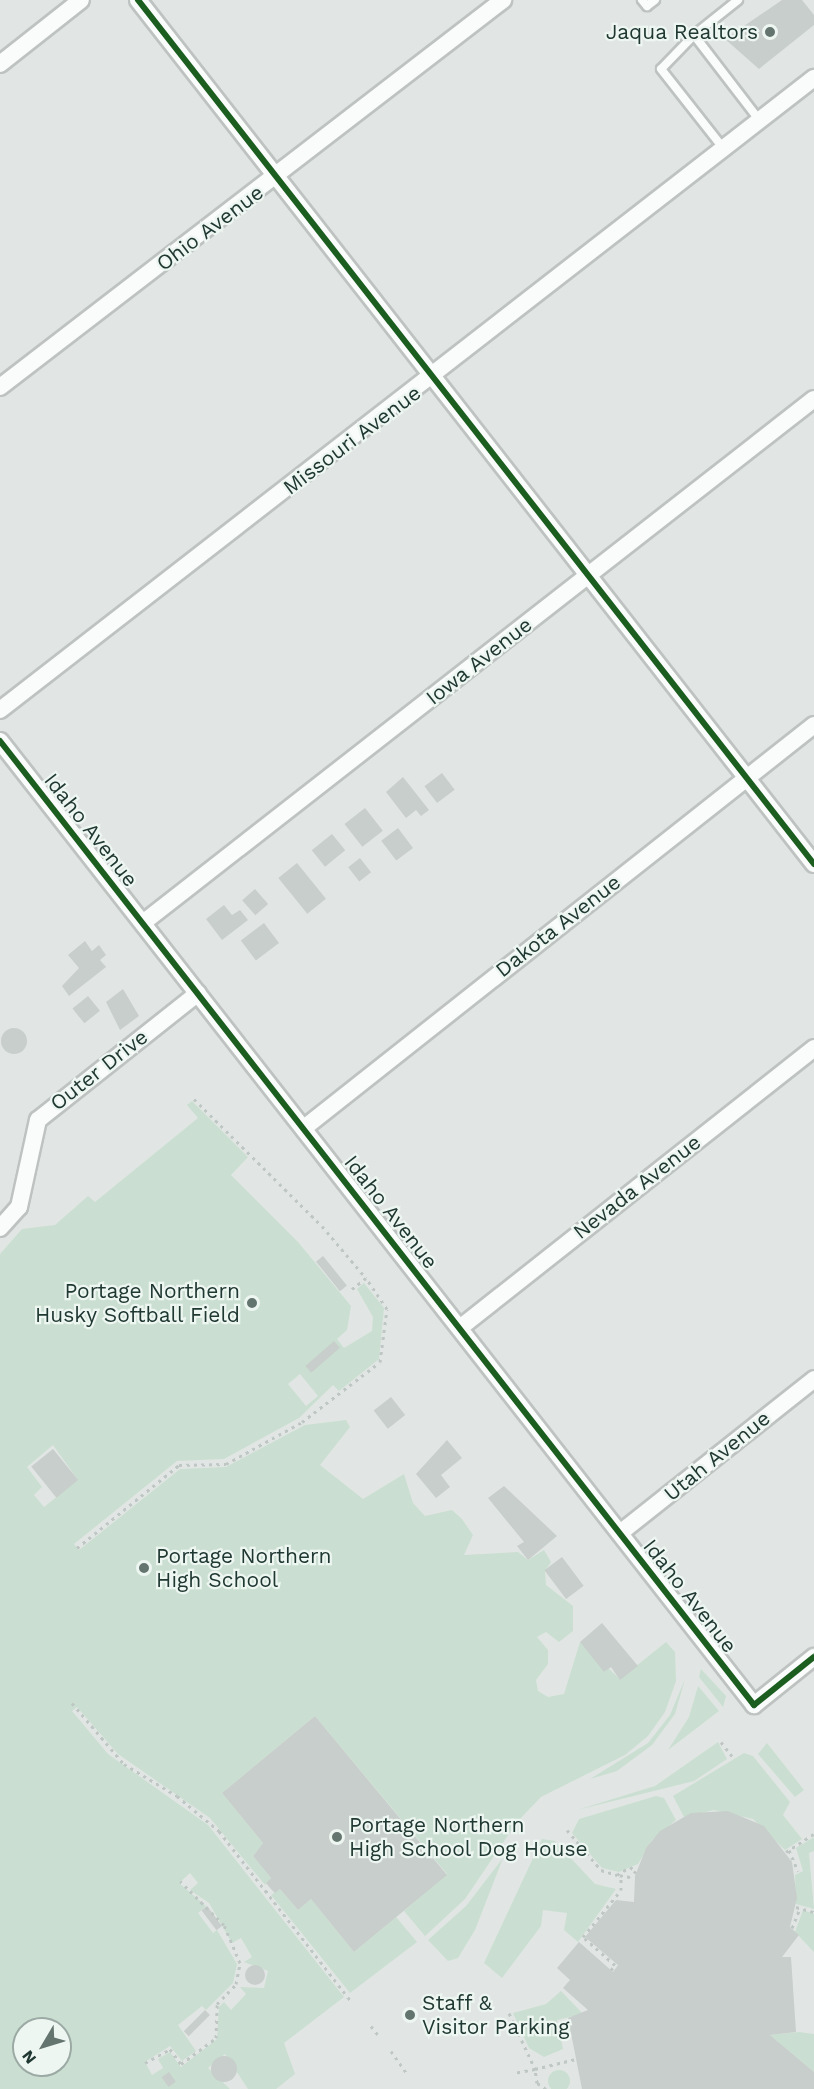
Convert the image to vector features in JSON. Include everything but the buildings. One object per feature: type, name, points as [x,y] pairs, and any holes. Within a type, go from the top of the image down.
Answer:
[{"type":"street","points":[[0,64],[81,0]]},
{"type":"street","points":[[138,0],[431,380],[814,864]]},
{"type":"street","name":"Ohio Avenue","points":[[0,387],[275,179],[503,0]]},
{"type":"street","name":"Missouri Avenue","points":[[0,710],[431,380],[814,78]]},
{"type":"street","name":"Iowa Avenue","points":[[144,922],[814,399]]},
{"type":"street","name":"Dakota Avenue","points":[[304,1128],[814,725]]},
{"type":"street","name":"Idaho Avenue","points":[[1,746],[144,922],[754,1705],[814,1657]]},
{"type":"street","name":"Outer Drive","points":[[0,1228],[19,1207],[38,1120],[198,993]]},
{"type":"street","name":"Nevada Avenue","points":[[461,1327],[814,1048]]},
{"type":"street","name":"Utah Avenue","points":[[620,1533],[814,1379]]},
{"type":"lane","points":[[642,0],[647,6],[655,0]]},
{"type":"lane","points":[[724,149],[661,69],[694,35],[738,0]]},
{"type":"lane","points":[[694,35],[760,121]]},
{"type":"path","points":[[77,1548],[179,1465],[226,1464],[302,1422],[380,1362],[387,1309],[366,1278],[322,1226],[194,1099]]},
{"type":"path","points":[[352,1289],[366,1278]]},
{"type":"path","points":[[72,1703],[124,1764],[201,1814],[350,2000]]},
{"type":"path","points":[[721,1742],[732,1756]]},
{"type":"path","points":[[567,1830],[601,1870],[619,1876],[636,1871],[630,1867],[619,1876]]},
{"type":"path","points":[[798,1871],[787,1851],[814,1834]]},
{"type":"path","points":[[611,1970],[615,1965],[583,1937],[621,1890],[619,1876]]},
{"type":"path","points":[[145,2063],[170,2049],[181,2064],[216,2038],[217,2004],[236,1984],[240,1963],[224,1925],[180,1881]]},
{"type":"path","points":[[265,1892],[270,1888]]},
{"type":"path","points":[[792,1928],[798,1907],[814,1912]]},
{"type":"path","points":[[509,2013],[535,2069],[537,2083],[546,2089]]},
{"type":"path","points":[[371,2026],[378,2035]]},
{"type":"path","points":[[391,2051],[408,2075]]},
{"type":"path","points":[[514,2073],[576,2059]]},
{"type":"green space","points":[[192,1101],[248,1157],[231,1175],[298,1242],[351,1306],[347,1330],[337,1339],[344,1348],[372,1331],[373,1317],[357,1289],[364,1283],[384,1308],[379,1359],[339,1391],[333,1385],[299,1418],[224,1459],[177,1461],[74,1544],[79,1550],[180,1469],[226,1467],[305,1425],[346,1420],[350,1427],[320,1465],[363,1499],[404,1474],[413,1503],[425,1516],[452,1510],[462,1519],[473,1535],[464,1555],[518,1552],[528,1560],[544,1550],[551,1562],[545,1571],[546,1585],[573,1606],[573,1631],[559,1642],[546,1632],[537,1637],[548,1650],[548,1664],[536,1680],[538,1691],[548,1697],[564,1694],[580,1642],[620,1679],[666,1642],[675,1652],[676,1681],[665,1712],[648,1736],[625,1755],[541,1797],[517,1822],[465,1899],[425,1936],[404,1911],[447,1874],[315,1716],[222,1793],[263,1843],[253,1856],[271,1878],[265,1885],[210,1818],[118,1754],[77,1707],[72,1711],[108,1754],[208,1825],[344,1997],[284,2043],[295,2074],[276,2089],[248,2089],[225,2054],[208,2068],[230,2089],[0,2089],[0,1254],[22,1229],[55,1225],[88,1196],[95,1202],[198,1118],[187,1105]],"holes":[[[300,1374],[318,1396],[306,1406],[288,1384]],[[53,1445],[78,1480],[44,1507],[34,1495],[42,1487],[27,1467]],[[190,1873],[198,1883],[190,1890],[209,1903],[232,1943],[241,1938],[252,1957],[244,1962],[268,1971],[264,1988],[240,1987],[246,1994],[231,2010],[224,2002],[219,2007],[217,2039],[181,2067],[170,2052],[158,2059],[163,2068],[152,2075],[145,2062],[170,2046],[182,2061],[196,2051],[178,2025],[202,2006],[206,2010],[233,1983],[237,1964],[217,1930],[213,1933],[198,1913],[206,1906],[179,1883]]]},
{"type":"green space","points":[[701,1669],[726,1696],[723,1707],[699,1677]]},
{"type":"green space","points":[[685,1679],[675,1714],[652,1745],[617,1771],[590,1779],[648,1743],[670,1715]]},
{"type":"green space","points":[[698,1686],[719,1711],[668,1750],[689,1717]]},
{"type":"green space","points":[[718,1742],[727,1759],[694,1781],[577,1810],[655,1786]]},
{"type":"green space","points":[[767,1743],[804,1790],[795,1797],[758,1754]]},
{"type":"green space","points":[[744,1753],[753,1756],[790,1802],[783,1815],[802,1839],[785,1850],[753,1819],[714,1810],[684,1817],[673,1796]]},
{"type":"green space","points":[[656,1796],[664,1798],[676,1820],[652,1840],[638,1864],[619,1872],[602,1868],[572,1833],[579,1819]]},
{"type":"green space","points":[[814,1837],[814,1851],[809,1853],[814,1909],[796,1904],[795,1875],[803,1871],[796,1848]]},
{"type":"green space","points":[[542,1839],[555,1841],[595,1884],[616,1889],[578,1942],[564,1930],[567,1913],[543,1910],[541,1926],[502,1978],[484,1963]]},
{"type":"green space","points":[[503,1858],[475,1930],[458,1958],[448,1961],[428,1940],[466,1906]]},
{"type":"green space","points":[[280,1889],[298,1910],[311,1899],[354,1952],[396,1917],[417,1942],[350,1993],[271,1895]]},
{"type":"green space","points":[[803,1910],[814,1914],[814,1952],[795,1932]]},
{"type":"green space","points":[[561,1991],[583,2014],[557,2020],[563,2049],[544,2057],[529,2048],[513,2013],[546,2004]]},
{"type":"green space","points":[[799,2032],[814,2034],[814,2072],[770,2035]]},
{"type":"green space","points":[[559,2070],[567,2073],[570,2081],[567,2089],[559,2092],[551,2089],[548,2081],[551,2073]]},
{"type":"cycle path","points":[[138,0],[814,864]]},
{"type":"cycle path","points":[[0,741],[754,1705],[814,1657]]},
{"type":"place","name":"Jaqua Realtors","points":[[770,32]]},
{"type":"place","name":"Portage Northern Husky Softball Field","points":[[252,1303]]},
{"type":"place","name":"Portage Northern High School","points":[[144,1568]]},
{"type":"place","name":"Portage Northern High School Dog House","points":[[337,1837]]},
{"type":"place","name":"Staff & Visitor Parking","points":[[410,2015]]}]
